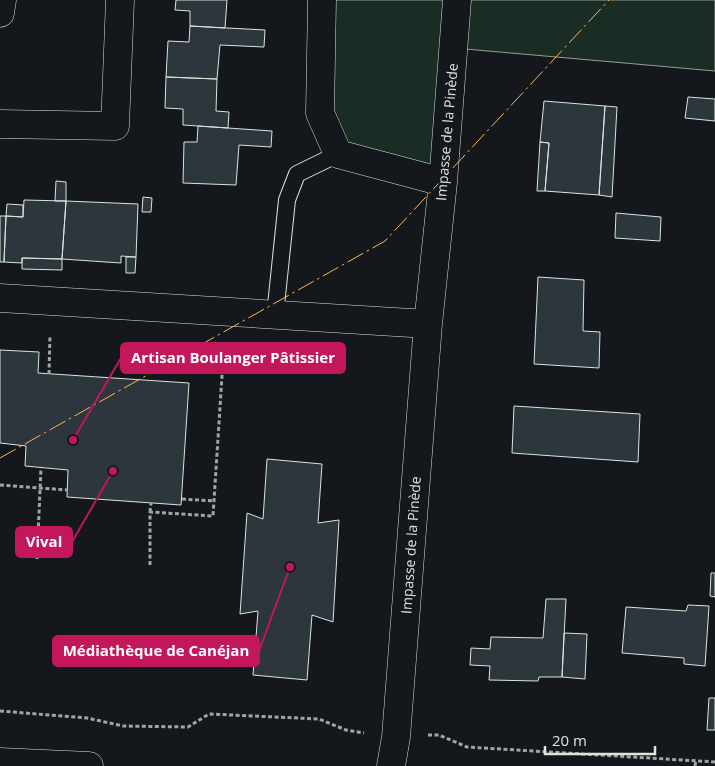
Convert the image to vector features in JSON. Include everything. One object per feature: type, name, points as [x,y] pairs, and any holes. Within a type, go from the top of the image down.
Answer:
[{"type":"street","points":[[0,13],[2,0]]},
{"type":"street","points":[[0,124],[115,126],[120,0]]},
{"type":"street","points":[[322,0],[320,113],[338,154],[443,182]]},
{"type":"street","name":"Impasse de la Pinède","points":[[391,766],[396,737],[428,324],[443,182],[457,0]]},
{"type":"street","points":[[0,298],[428,324]]},
{"type":"street","points":[[0,762],[89,766]]},
{"type":"lane","points":[[275,315],[287,200],[296,174],[338,154]]},
{"type":"path","points":[[49,374],[51,301]]},
{"type":"path","points":[[150,512],[213,516],[227,312]]},
{"type":"path","points":[[37,559],[41,468]]},
{"type":"path","points":[[0,485],[67,490]]},
{"type":"path","points":[[182,499],[214,501]]},
{"type":"path","points":[[150,565],[151,503]]},
{"type":"path","points":[[0,711],[87,718],[123,726],[188,727],[208,714],[319,719],[346,730],[396,737],[439,735],[467,747],[715,762]]},
{"type":"path","points":[[695,766],[696,760]]},
{"type":"green space","points":[[322,0],[715,0],[715,71],[454,48],[443,182],[338,154]]},
{"type":"building","points":[[176,0],[227,0],[225,28],[190,26],[190,11],[175,10]]},
{"type":"building","points":[[190,26],[265,30],[264,47],[220,45],[217,79],[166,77],[168,41],[189,42]]},
{"type":"building","points":[[166,77],[217,79],[216,111],[229,112],[228,128],[183,125],[183,109],[165,108]]},
{"type":"building","points":[[688,97],[715,99],[715,121],[685,118]]},
{"type":"building","points":[[544,101],[605,106],[599,195],[545,191],[549,143],[540,142]]},
{"type":"building","points":[[605,106],[617,107],[612,197],[599,195]]},
{"type":"building","points":[[198,126],[272,131],[271,147],[239,145],[236,185],[183,183],[184,142],[197,142]]},
{"type":"building","points":[[540,142],[549,143],[545,191],[537,191]]},
{"type":"building","points":[[56,181],[66,182],[66,201],[55,201]]},
{"type":"building","points":[[143,197],[152,198],[151,212],[142,212]]},
{"type":"building","points":[[24,200],[66,201],[62,259],[22,258],[22,263],[4,262],[6,216],[23,217]]},
{"type":"building","points":[[66,201],[138,204],[136,257],[121,256],[121,263],[62,259]]},
{"type":"building","points":[[7,204],[23,205],[23,217],[6,216]]},
{"type":"building","points":[[616,213],[661,217],[660,241],[615,238]]},
{"type":"building","points":[[0,216],[6,216],[4,262],[0,262]]},
{"type":"building","points":[[126,257],[136,257],[135,273],[126,273]]},
{"type":"building","points":[[22,258],[62,259],[62,270],[22,269]]},
{"type":"building","points":[[538,277],[584,280],[583,331],[600,332],[599,368],[534,364]]},
{"type":"building","points":[[0,350],[39,352],[38,373],[189,383],[181,505],[67,497],[68,470],[25,466],[26,446],[0,443]]},
{"type":"building","points":[[514,406],[640,414],[638,462],[512,453]]},
{"type":"building","points":[[267,459],[322,464],[318,523],[339,520],[333,622],[312,615],[307,680],[253,675],[258,611],[240,614],[247,513],[263,519]]},
{"type":"building","points":[[711,573],[715,573],[715,597],[710,596]]},
{"type":"building","points":[[546,599],[566,599],[562,677],[539,677],[538,681],[489,680],[490,666],[470,665],[471,648],[490,649],[491,637],[543,638]]},
{"type":"building","points":[[688,605],[709,606],[705,666],[684,664],[684,658],[622,653],[626,607],[686,611]]},
{"type":"building","points":[[564,633],[587,634],[585,679],[562,677]]},
{"type":"building","points":[[709,698],[715,698],[715,730],[707,730]]},
{"type":"power","points":[[0,458],[385,241],[609,0]]},
{"type":"place","name":"Artisan Boulanger Pâtissier","points":[[73,440]]},
{"type":"place","name":"Vival","points":[[113,471]]},
{"type":"place","name":"Médiathèque de Canéjan","points":[[290,567]]}]
